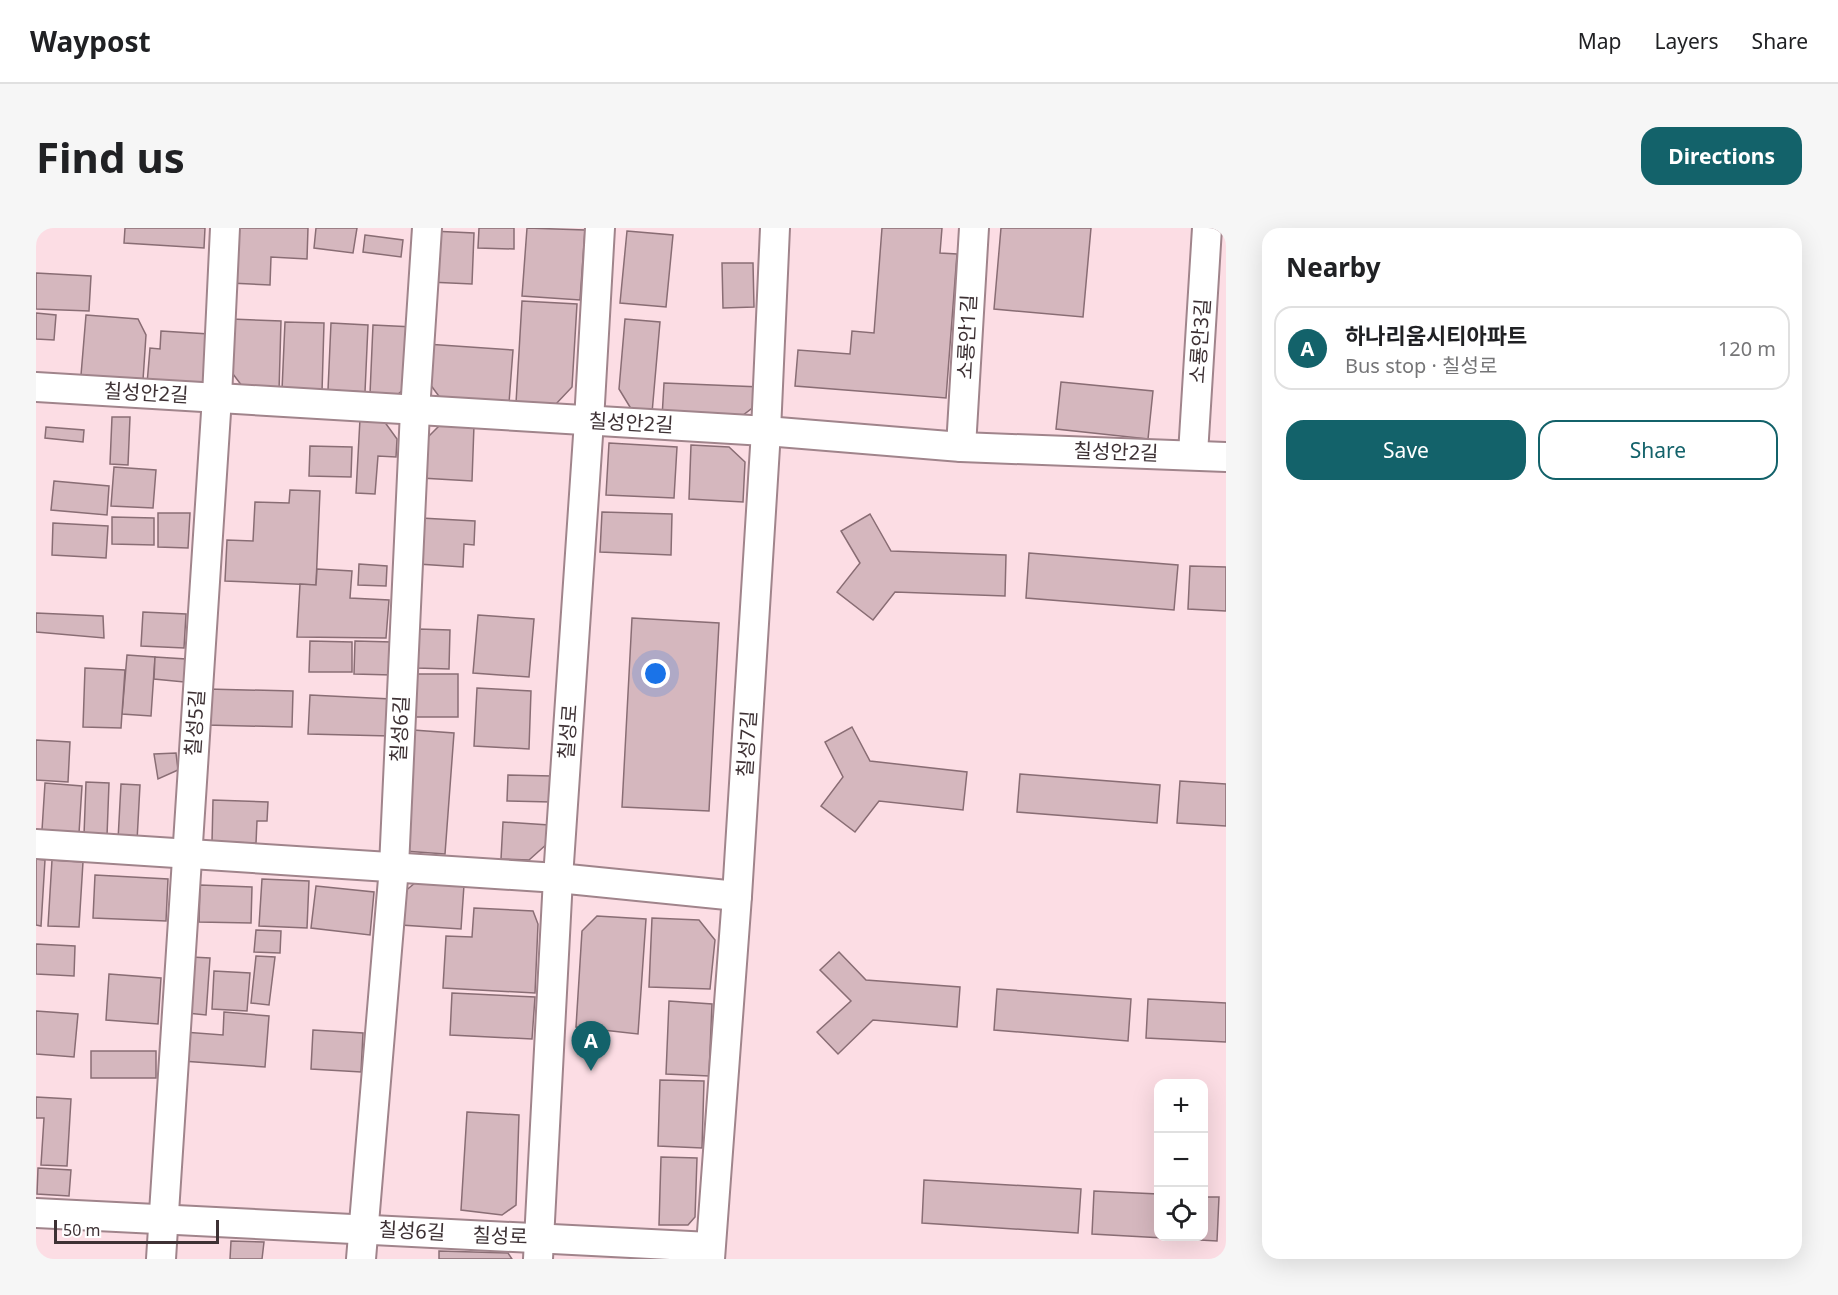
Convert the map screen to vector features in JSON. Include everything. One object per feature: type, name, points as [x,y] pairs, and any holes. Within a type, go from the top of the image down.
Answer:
[{"type":"street","name":"칠성5길","points":[[161,1259],[217,397],[225,228]]},
{"type":"street","name":"칠성6길","points":[[361,1259],[394,867],[415,411],[427,228]]},
{"type":"street","name":"칠성로","points":[[461,1234],[539,1248],[558,878],[600,228]]},
{"type":"street","name":"칠성7길","points":[[713,1255],[766,431],[775,228]]},
{"type":"street","name":"소룡안1길","points":[[961,447],[974,228]]},
{"type":"street","name":"소룡안3길","points":[[1193,454],[1207,228]]},
{"type":"street","name":"칠성안2길","points":[[36,387],[766,431],[961,447],[1226,457]]},
{"type":"street","points":[[36,844],[558,878],[737,896]]},
{"type":"street","points":[[36,1213],[164,1219]]},
{"type":"street","name":"칠성6길","points":[[164,1219],[461,1234]]},
{"type":"street","points":[[539,1248],[713,1255]]},
{"type":"building","points":[[125,228],[205,228],[204,248],[124,243]]},
{"type":"building","points":[[233,228],[308,228],[307,259],[271,257],[270,285],[230,283]]},
{"type":"building","points":[[316,228],[357,228],[353,253],[314,248]]},
{"type":"building","points":[[479,228],[514,228],[514,249],[478,248]]},
{"type":"building","points":[[527,228],[585,230],[580,300],[522,296]]},
{"type":"building","points":[[882,228],[942,228],[940,253],[957,254],[946,398],[795,386],[798,350],[850,354],[852,331],[874,333]]},
{"type":"building","points":[[1001,228],[1091,228],[1083,317],[994,309]]},
{"type":"building","points":[[431,231],[474,233],[472,284],[429,282]]},
{"type":"building","points":[[627,231],[673,235],[666,307],[620,303]]},
{"type":"building","points":[[365,235],[403,240],[401,257],[363,252]]},
{"type":"building","points":[[722,263],[753,263],[754,307],[723,308]]},
{"type":"building","points":[[36,273],[91,276],[89,311],[36,309]]},
{"type":"building","points":[[522,301],[577,304],[572,387],[555,405],[516,403]]},
{"type":"building","points":[[36,313],[56,315],[54,340],[36,339]]},
{"type":"building","points":[[86,315],[138,319],[146,335],[143,380],[81,375]]},
{"type":"building","points":[[231,319],[281,321],[279,391],[245,390],[230,370]]},
{"type":"building","points":[[625,319],[660,322],[652,413],[633,412],[619,389]]},
{"type":"building","points":[[285,322],[324,323],[322,392],[282,390]]},
{"type":"building","points":[[331,323],[368,325],[365,392],[328,390]]},
{"type":"building","points":[[373,325],[414,327],[412,382],[397,395],[370,394]]},
{"type":"building","points":[[161,331],[209,334],[206,388],[147,384],[150,348],[160,349]]},
{"type":"building","points":[[426,344],[513,350],[509,403],[441,399],[424,376]]},
{"type":"building","points":[[1061,382],[1153,391],[1148,439],[1056,429]]},
{"type":"building","points":[[664,383],[761,387],[760,402],[734,422],[662,418]]},
{"type":"building","points":[[112,417],[130,417],[128,465],[110,464]]},
{"type":"building","points":[[360,419],[384,421],[397,439],[396,457],[378,456],[375,494],[356,493]]},
{"type":"building","points":[[441,424],[474,425],[472,481],[421,478],[422,443]]},
{"type":"building","points":[[46,427],[84,430],[83,442],[45,438]]},
{"type":"building","points":[[609,443],[677,447],[674,498],[606,495]]},
{"type":"building","points":[[691,445],[729,447],[745,462],[743,502],[689,499]]},
{"type":"building","points":[[310,446],[352,447],[351,477],[309,476]]},
{"type":"building","points":[[114,467],[156,470],[153,508],[111,506]]},
{"type":"building","points":[[54,481],[109,486],[107,515],[51,510]]},
{"type":"building","points":[[290,490],[320,491],[316,585],[225,581],[227,540],[253,541],[255,502],[289,503]]},
{"type":"building","points":[[602,512],[672,514],[671,555],[600,552]]},
{"type":"building","points":[[158,513],[190,513],[188,548],[158,547]]},
{"type":"building","points":[[870,514],[891,551],[1006,555],[1005,596],[895,592],[873,620],[837,592],[860,563],[841,531]]},
{"type":"building","points":[[112,517],[154,518],[154,545],[112,544]]},
{"type":"building","points":[[421,518],[475,521],[474,545],[464,544],[463,567],[418,564]]},
{"type":"building","points":[[53,523],[108,526],[106,558],[52,555]]},
{"type":"building","points":[[1029,553],[1178,565],[1174,610],[1026,598]]},
{"type":"building","points":[[359,564],[387,566],[386,586],[358,585]]},
{"type":"building","points":[[1190,566],[1226,567],[1226,611],[1188,609]]},
{"type":"building","points":[[317,569],[352,571],[350,598],[389,600],[386,638],[297,637],[300,584],[316,585]]},
{"type":"building","points":[[143,612],[186,614],[184,648],[141,646]]},
{"type":"building","points":[[36,613],[103,616],[104,638],[36,632]]},
{"type":"building","points":[[478,615],[534,619],[529,677],[473,673]]},
{"type":"building","points":[[632,618],[719,623],[709,811],[622,807]]},
{"type":"building","points":[[418,629],[450,630],[449,669],[417,668]]},
{"type":"building","points":[[310,641],[352,642],[352,672],[309,672]]},
{"type":"building","points":[[355,641],[392,642],[392,675],[354,674]]},
{"type":"building","points":[[127,655],[155,657],[151,716],[122,714]]},
{"type":"building","points":[[155,657],[186,659],[184,682],[154,679]]},
{"type":"building","points":[[85,668],[125,670],[121,728],[83,727]]},
{"type":"building","points":[[412,674],[458,674],[458,717],[412,717]]},
{"type":"building","points":[[477,688],[531,691],[529,749],[474,746]]},
{"type":"building","points":[[207,689],[293,691],[292,727],[206,725]]},
{"type":"building","points":[[310,695],[391,699],[390,736],[308,734]]},
{"type":"building","points":[[852,727],[870,761],[967,772],[963,810],[879,801],[855,832],[821,806],[843,777],[825,742]]},
{"type":"building","points":[[413,730],[454,733],[445,854],[404,851]]},
{"type":"building","points":[[36,740],[70,742],[68,782],[36,780]]},
{"type":"building","points":[[176,753],[178,770],[158,779],[154,754]]},
{"type":"building","points":[[1020,774],[1160,785],[1157,823],[1017,812]]},
{"type":"building","points":[[508,775],[552,776],[551,802],[507,801]]},
{"type":"building","points":[[1180,781],[1226,784],[1226,826],[1177,823]]},
{"type":"building","points":[[86,782],[109,783],[107,836],[84,835]]},
{"type":"building","points":[[45,783],[82,786],[79,833],[42,830]]},
{"type":"building","points":[[121,784],[140,785],[137,841],[118,840]]},
{"type":"building","points":[[213,800],[268,802],[267,821],[257,821],[256,843],[212,842]]},
{"type":"building","points":[[503,822],[549,825],[548,843],[529,860],[501,859]]},
{"type":"building","points":[[36,859],[45,860],[41,926],[36,925]]},
{"type":"building","points":[[52,860],[83,862],[79,927],[48,926]]},
{"type":"building","points":[[95,875],[168,879],[166,921],[93,918]]},
{"type":"building","points":[[262,879],[309,881],[307,928],[259,926]]},
{"type":"building","points":[[416,882],[464,885],[461,929],[401,925],[403,893]]},
{"type":"building","points":[[200,885],[252,887],[251,923],[199,922]]},
{"type":"building","points":[[316,886],[374,892],[370,935],[311,928]]},
{"type":"building","points":[[474,908],[533,911],[538,924],[535,993],[443,988],[446,936],[472,937]]},
{"type":"building","points":[[597,916],[646,919],[638,1034],[576,1027],[582,931]]},
{"type":"building","points":[[652,918],[699,920],[715,940],[710,989],[649,987]]},
{"type":"building","points":[[256,930],[281,931],[280,953],[254,952]]},
{"type":"building","points":[[36,944],[75,946],[74,976],[36,974]]},
{"type":"building","points":[[839,952],[866,980],[960,987],[957,1027],[873,1020],[838,1054],[817,1032],[851,1001],[820,970]]},
{"type":"building","points":[[256,956],[275,957],[269,1005],[251,1003]]},
{"type":"building","points":[[191,957],[210,958],[206,1015],[187,1013]]},
{"type":"building","points":[[214,971],[250,973],[247,1011],[212,1009]]},
{"type":"building","points":[[109,974],[161,978],[158,1024],[106,1020]]},
{"type":"building","points":[[997,989],[1131,999],[1128,1041],[994,1030]]},
{"type":"building","points":[[452,993],[535,997],[532,1039],[450,1035]]},
{"type":"building","points":[[1148,999],[1226,1003],[1226,1042],[1146,1038]]},
{"type":"building","points":[[669,1001],[712,1004],[709,1076],[666,1074]]},
{"type":"building","points":[[36,1011],[78,1014],[74,1057],[36,1054]]},
{"type":"building","points":[[224,1012],[269,1016],[265,1067],[182,1061],[184,1032],[223,1035]]},
{"type":"building","points":[[313,1030],[363,1033],[361,1072],[311,1069]]},
{"type":"building","points":[[91,1051],[156,1051],[156,1078],[91,1078]]},
{"type":"building","points":[[660,1080],[704,1081],[702,1148],[658,1146]]},
{"type":"building","points":[[36,1097],[71,1099],[67,1166],[41,1165],[44,1118],[36,1118]]},
{"type":"building","points":[[467,1112],[519,1115],[516,1205],[502,1215],[461,1210]]},
{"type":"building","points":[[661,1157],[697,1158],[695,1217],[688,1225],[659,1225]]},
{"type":"building","points":[[38,1168],[71,1170],[69,1196],[37,1194]]},
{"type":"building","points":[[924,1180],[1081,1189],[1078,1233],[922,1223]]},
{"type":"building","points":[[1094,1191],[1154,1194],[1154,1237],[1092,1234]]},
{"type":"building","points":[[1208,1197],[1219,1197],[1217,1241],[1208,1240]]},
{"type":"building","points":[[231,1241],[264,1242],[262,1259],[230,1259]]},
{"type":"building","points":[[439,1251],[508,1253],[512,1259],[439,1259]]},
{"type":"place","name":"하나리움시티아파트","points":[[591,1071]]}]
